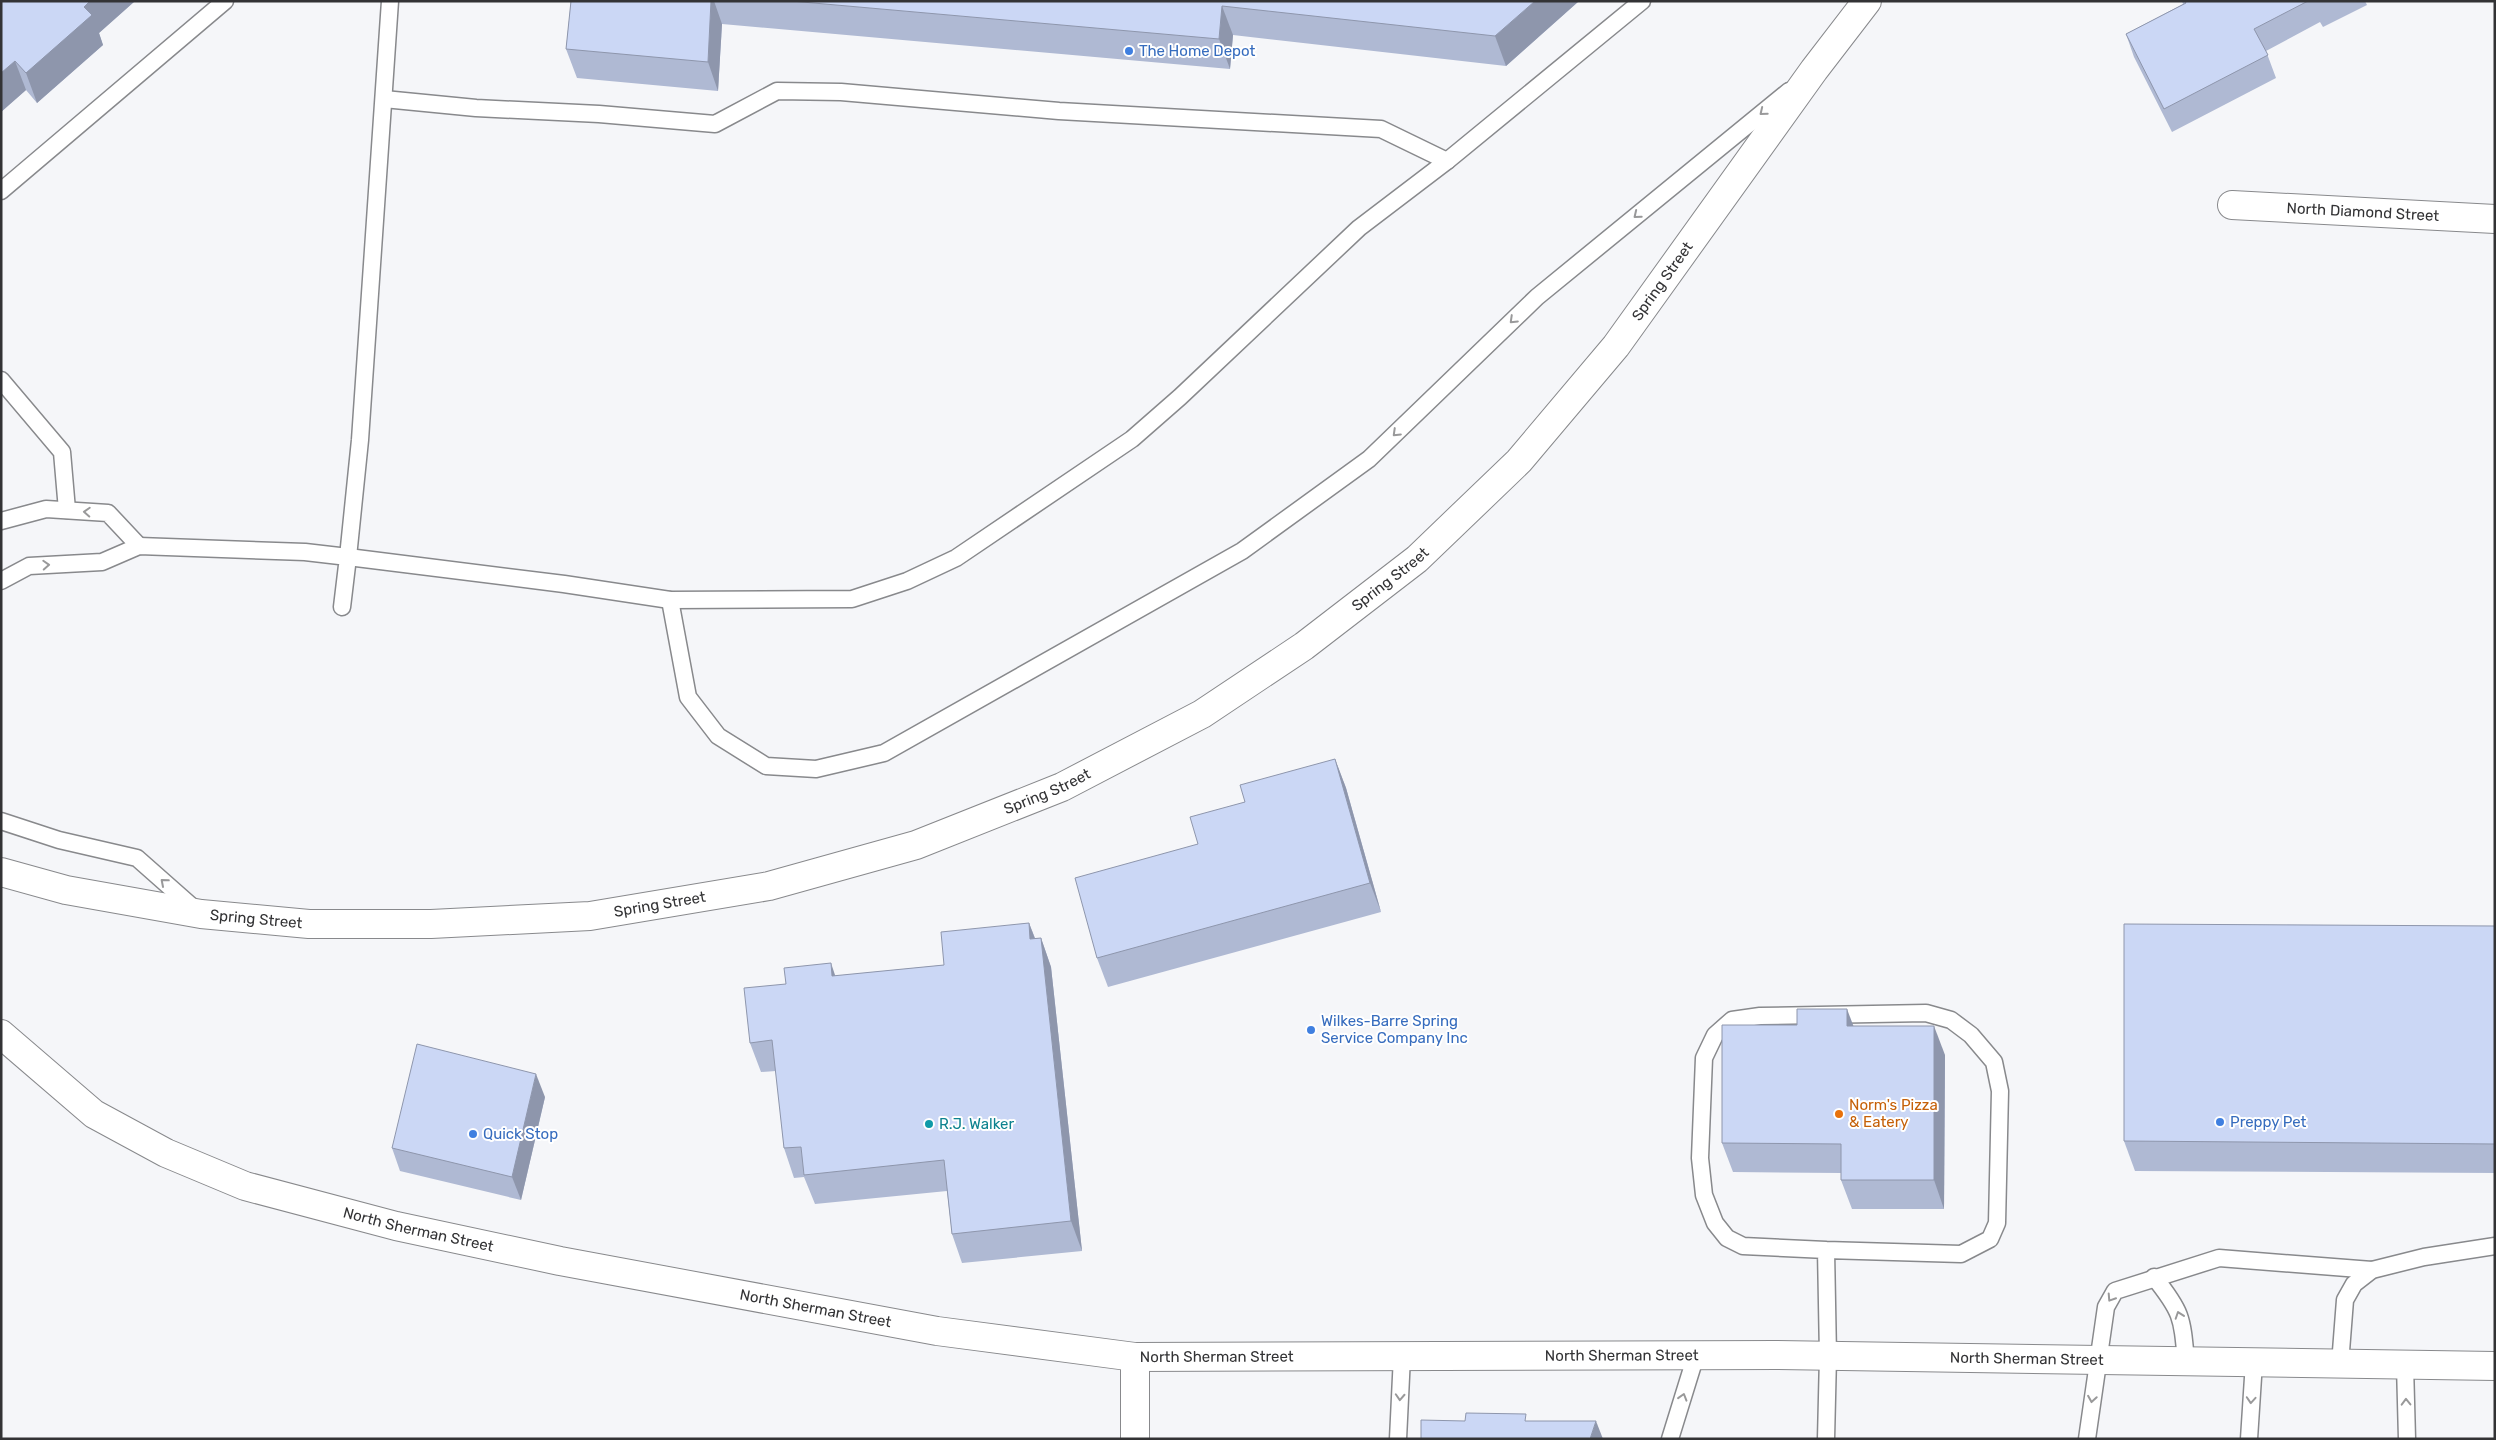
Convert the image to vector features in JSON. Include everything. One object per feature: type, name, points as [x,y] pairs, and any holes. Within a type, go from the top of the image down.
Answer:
[{"type":"street","name":"Spring Street","points":[[1,872],[66,890],[201,914],[309,924],[431,924],[590,916],[769,886],[916,844],[1062,787],[1202,714],[1304,646],[1417,559],[1519,461],[1616,346],[1814,70],[1867,1]]},
{"type":"street","name":"North Diamond Street","points":[[2232,205],[2495,220]]},
{"type":"street","name":"North Sherman Street","points":[[1,1034],[94,1114],[166,1153],[245,1186],[396,1226],[560,1261],[937,1331],[1135,1357],[1696,1355],[2495,1366]]},
{"type":"street","points":[[1135,1357],[1135,1439]]},
{"type":"lane","points":[[1,190],[225,1]]},
{"type":"lane","points":[[342,607],[360,440],[390,1]]},
{"type":"lane","points":[[1,581],[29,566],[102,562],[139,546],[305,552],[564,584],[670,600],[852,599],[907,580],[956,558],[1132,439],[1180,398],[1359,228],[1447,162],[1642,1]]},
{"type":"lane","points":[[670,600],[688,697],[718,736],[766,766],[816,768],[884,753],[1242,551],[1370,459],[1538,297],[1814,70]]},
{"type":"lane","points":[[384,99],[476,108],[599,114],[715,124],[777,92],[841,92],[1058,110],[1381,129],[1447,162]]},
{"type":"lane","points":[[1,380],[62,452],[66,510]]},
{"type":"lane","points":[[1,521],[46,509],[108,513],[139,546]]},
{"type":"lane","points":[[1,821],[59,840],[137,858],[201,914]]},
{"type":"lane","points":[[1926,1013],[1951,1020],[1971,1035],[1994,1062],[2000,1091],[1997,1223],[1990,1239],[1961,1254],[1826,1250],[1743,1246],[1727,1238],[1716,1223],[1704,1195],[1700,1158],[1704,1058],[1715,1035],[1732,1020],[1760,1016],[1926,1013]]},
{"type":"lane","points":[[2087,1439],[2106,1307],[2115,1291],[2154,1277],[2219,1258],[2372,1270],[2424,1257],[2495,1246]]},
{"type":"lane","points":[[1826,1250],[1828,1356],[1826,1439]]},
{"type":"lane","points":[[2340,1364],[2345,1300],[2354,1284],[2372,1270]]},
{"type":"lane","points":[[2154,1277],[2175,1304],[2182,1322],[2186,1361]]},
{"type":"lane","points":[[1670,1439],[1696,1355]]},
{"type":"lane","points":[[1398,1439],[1402,1356]]},
{"type":"lane","points":[[2249,1439],[2254,1362]]},
{"type":"lane","points":[[2405,1364],[2407,1439]]},
{"type":"building","points":[[1,1],[90,1],[84,7],[92,15],[26,73],[15,61],[1,73]]},
{"type":"building","points":[[571,1],[711,1],[708,62],[566,49]]},
{"type":"building","points":[[791,1],[1535,1],[1495,36],[1222,6],[1219,39]]},
{"type":"building","points":[[2185,1],[2308,1],[2254,29],[2268,55],[2164,109],[2126,34],[2186,3]]},
{"type":"building","points":[[1335,759],[1370,883],[1097,958],[1075,878],[1198,844],[1190,817],[1245,802],[1240,785]]},
{"type":"building","name":"R.J. Walker","points":[[1029,923],[1030,939],[1041,938],[1071,1221],[952,1234],[944,1160],[804,1175],[801,1147],[784,1148],[772,1040],[750,1043],[744,988],[786,984],[784,968],[831,963],[832,976],[944,965],[941,932]]},
{"type":"building","points":[[2124,924],[2495,926],[2495,1144],[2124,1141]]},
{"type":"building","name":"Norm's Pizza & Eatery","points":[[1797,1009],[1847,1009],[1847,1026],[1934,1026],[1934,1180],[1841,1180],[1841,1144],[1722,1143],[1722,1025],[1797,1025]]},
{"type":"building","name":"Quick Stop","points":[[417,1044],[536,1074],[512,1177],[392,1148]]},
{"type":"building","points":[[1466,1413],[1526,1414],[1525,1421],[1596,1421],[1590,1439],[1421,1439],[1421,1420],[1465,1421]]},
{"type":"place","name":"The Home Depot","points":[[1129,51]]},
{"type":"place","name":"Wilkes-Barre Spring Service Company Inc","points":[[1311,1030]]},
{"type":"place","name":"Norm's Pizza & Eatery","points":[[1839,1114]]},
{"type":"place","name":"Preppy Pet","points":[[2220,1122]]},
{"type":"place","name":"R.J. Walker","points":[[929,1124]]},
{"type":"place","name":"Quick Stop","points":[[473,1134]]}]
